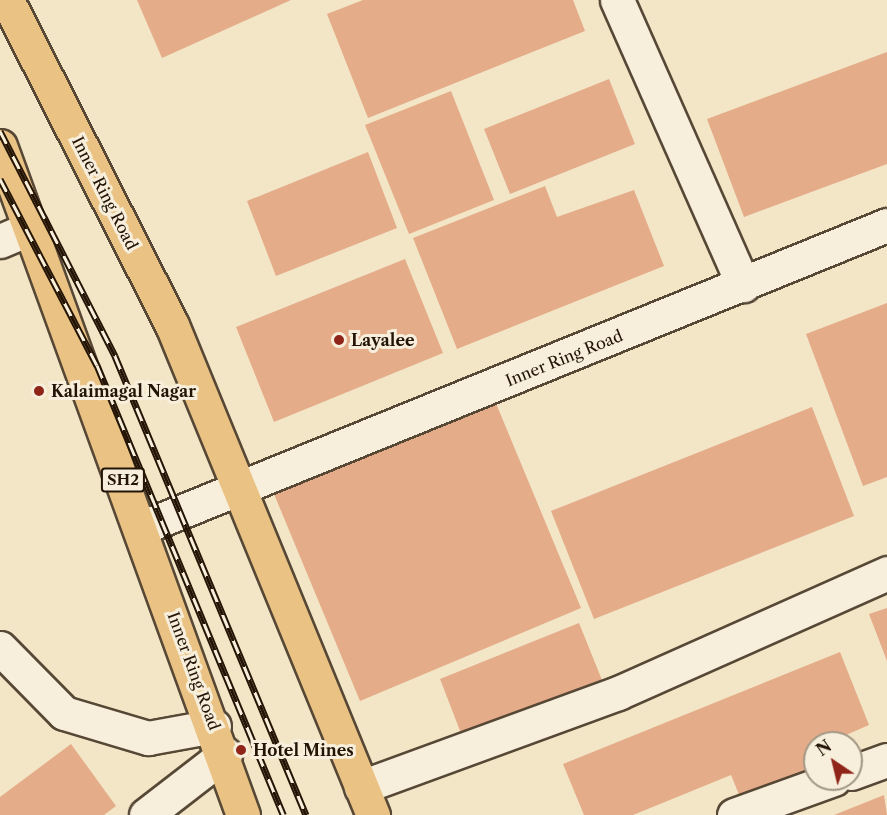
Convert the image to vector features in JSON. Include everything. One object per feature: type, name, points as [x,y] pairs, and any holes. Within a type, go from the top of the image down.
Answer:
[{"type":"main road","name":"Inner Ring Road","points":[[7,0],[172,326],[367,801]]},
{"type":"main road","name":"Inner Ring Road","points":[[0,146],[220,740],[243,815]]},
{"type":"street","points":[[617,0],[743,285]]},
{"type":"street","name":"Inner Ring Road","points":[[141,528],[887,225]]},
{"type":"street","points":[[0,241],[31,228]]},
{"type":"street","points":[[367,801],[618,693],[887,573]]},
{"type":"street","points":[[0,648],[64,712],[147,738],[220,740]]},
{"type":"street","points":[[146,815],[220,740]]},
{"type":"street","points":[[863,769],[887,760]]},
{"type":"street","points":[[734,815],[803,790]]},
{"type":"building","points":[[137,0],[291,0],[162,58]]},
{"type":"building","points":[[363,0],[573,0],[585,31],[368,118],[327,14]]},
{"type":"building","points":[[887,52],[887,164],[744,217],[707,119]]},
{"type":"building","points":[[609,79],[635,144],[510,194],[484,129]]},
{"type":"building","points":[[451,91],[494,200],[409,234],[365,125]]},
{"type":"building","points":[[368,152],[397,228],[276,276],[247,201]]},
{"type":"building","points":[[545,186],[557,217],[634,190],[664,266],[457,349],[413,238]]},
{"type":"building","name":"Layalee","points":[[405,259],[443,353],[274,422],[236,327]]},
{"type":"building","points":[[887,303],[887,477],[863,486],[806,334]]},
{"type":"building","points":[[495,401],[581,608],[360,701],[274,494]]},
{"type":"building","points":[[812,407],[854,516],[594,619],[551,511]]},
{"type":"building","points":[[887,608],[887,661],[869,614]]},
{"type":"building","points":[[579,623],[604,685],[464,741],[440,679]]},
{"type":"building","points":[[840,652],[869,725],[855,731],[803,731],[803,772],[740,797],[731,775],[633,815],[584,815],[563,764]]},
{"type":"building","points":[[71,744],[116,806],[104,815],[0,815],[0,797]]},
{"type":"building","points":[[884,795],[887,815],[834,815]]},
{"type":"railway","points":[[0,131],[115,356],[306,815]]},
{"type":"railway","points":[[0,179],[97,365],[283,815]]},
{"type":"place","name":"Layalee","points":[[339,340]]},
{"type":"place","name":"Kalaimagal Nagar","points":[[39,391]]},
{"type":"place","name":"Hotel Mines","points":[[241,750]]}]
